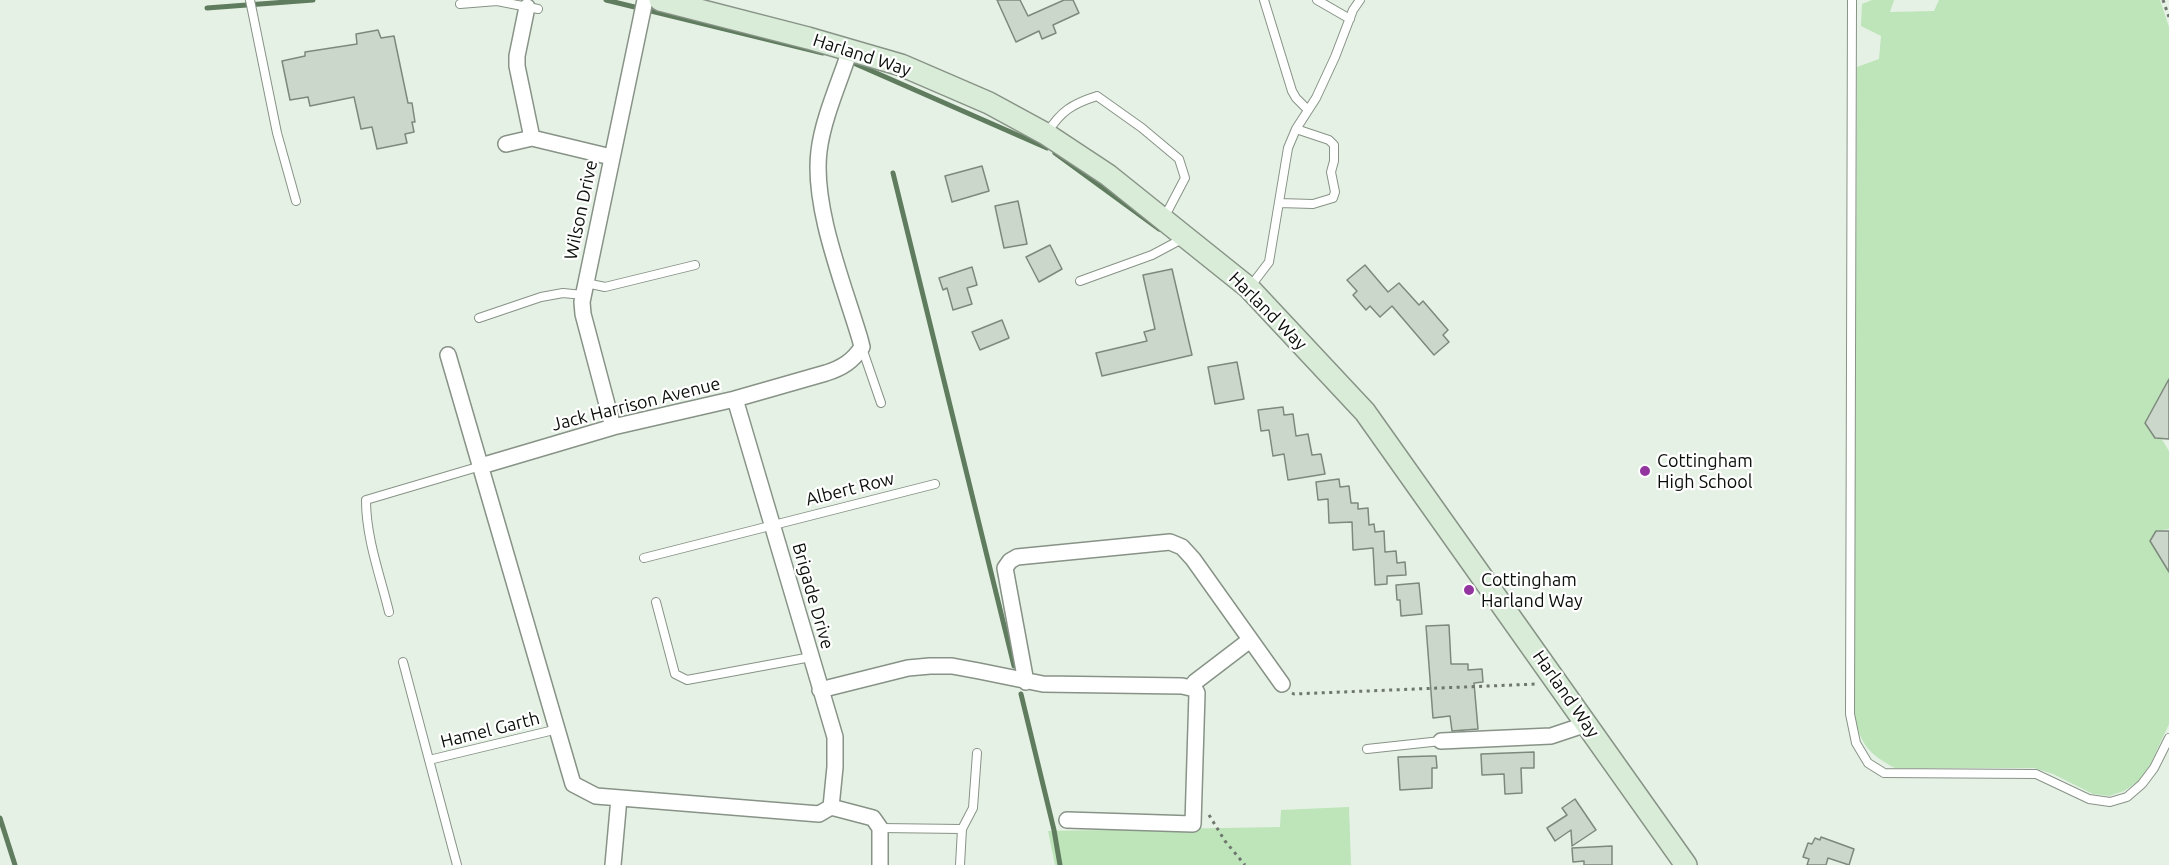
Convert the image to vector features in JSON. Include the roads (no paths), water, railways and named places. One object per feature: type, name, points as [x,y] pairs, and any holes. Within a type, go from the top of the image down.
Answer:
[{"type":"main road","name":"Harland Way","points":[[660,0],[901,65],[989,103],[1047,134],[1108,175],[1249,288],[1365,412],[1686,865]]},
{"type":"street","name":"Wilson Drive","points":[[613,427],[583,314],[584,289],[645,0]]},
{"type":"street","points":[[532,8],[517,56],[517,66],[532,138]]},
{"type":"street","points":[[850,50],[821,139],[818,167],[827,228],[862,347]]},
{"type":"street","points":[[506,144],[532,138],[611,157]]},
{"type":"street","name":"Jack Harrison Avenue","points":[[481,466],[613,427],[735,399],[840,369],[856,356],[862,347]]},
{"type":"street","points":[[448,355],[573,784],[596,796],[819,814],[831,807],[873,818],[880,828],[880,865]]},
{"type":"street","name":"Brigade Drive","points":[[735,399],[834,737],[835,767],[831,807]]},
{"type":"street","points":[[1026,682],[1005,568],[1010,561],[1017,557],[1170,542],[1182,547],[1193,559],[1282,684]]},
{"type":"street","points":[[1191,687],[1250,640]]},
{"type":"street","points":[[820,690],[908,668],[930,666],[979,670],[1043,684],[1191,687],[1197,693],[1193,824],[1067,820]]},
{"type":"street","points":[[1441,741],[1551,736],[1587,724]]},
{"type":"street","points":[[613,865],[619,798]]},
{"type":"lane","points":[[250,0],[277,133],[296,201]]},
{"type":"lane","points":[[1264,0],[1292,91],[1308,110]]},
{"type":"lane","points":[[1317,0],[1350,19]]},
{"type":"lane","points":[[1249,288],[1269,262],[1288,148],[1335,57],[1360,0]]},
{"type":"lane","points":[[1852,0],[1850,714],[1856,742],[1868,763],[1884,773],[2036,774],[2089,799],[2110,802],[2127,797],[2142,784],[2154,768],[2169,738]]},
{"type":"lane","points":[[460,4],[497,1],[532,8]]},
{"type":"lane","points":[[1047,134],[1057,116],[1077,102],[1097,96],[1142,128],[1179,159],[1185,178],[1164,218]]},
{"type":"lane","points":[[1279,203],[1313,204],[1334,198],[1335,192],[1331,179],[1334,145],[1329,140],[1296,129]]},
{"type":"lane","points":[[1080,281],[1152,255],[1186,237]]},
{"type":"lane","points":[[479,318],[541,297],[605,287],[695,265]]},
{"type":"lane","points":[[862,347],[881,403]]},
{"type":"lane","points":[[389,612],[374,554],[366,513],[366,500],[481,466]]},
{"type":"lane","name":"Albert Row","points":[[644,558],[935,484]]},
{"type":"lane","points":[[656,602],[675,674],[687,680],[811,657]]},
{"type":"lane","name":"Hamel Garth","points":[[404,662],[457,865]]},
{"type":"lane","name":"Hamel Garth","points":[[429,760],[558,729]]},
{"type":"lane","points":[[1367,748],[1441,741]]},
{"type":"lane","points":[[960,865],[962,829],[973,808],[977,753]]},
{"type":"lane","points":[[880,828],[962,829]]},
{"type":"waterway","points":[[207,8],[313,0]]},
{"type":"waterway","points":[[606,0],[823,53]]},
{"type":"waterway","points":[[849,61],[1047,148]]},
{"type":"waterway","points":[[1055,153],[1159,229]]},
{"type":"waterway","points":[[893,173],[1014,666]]},
{"type":"waterway","points":[[1021,694],[1054,830],[1060,865]]},
{"type":"waterway","points":[[0,818],[15,865]]},
{"type":"place","name":"Cottingham High School","points":[[1645,471]]},
{"type":"place","name":"Cottingham Harland Way","points":[[1469,590]]}]
